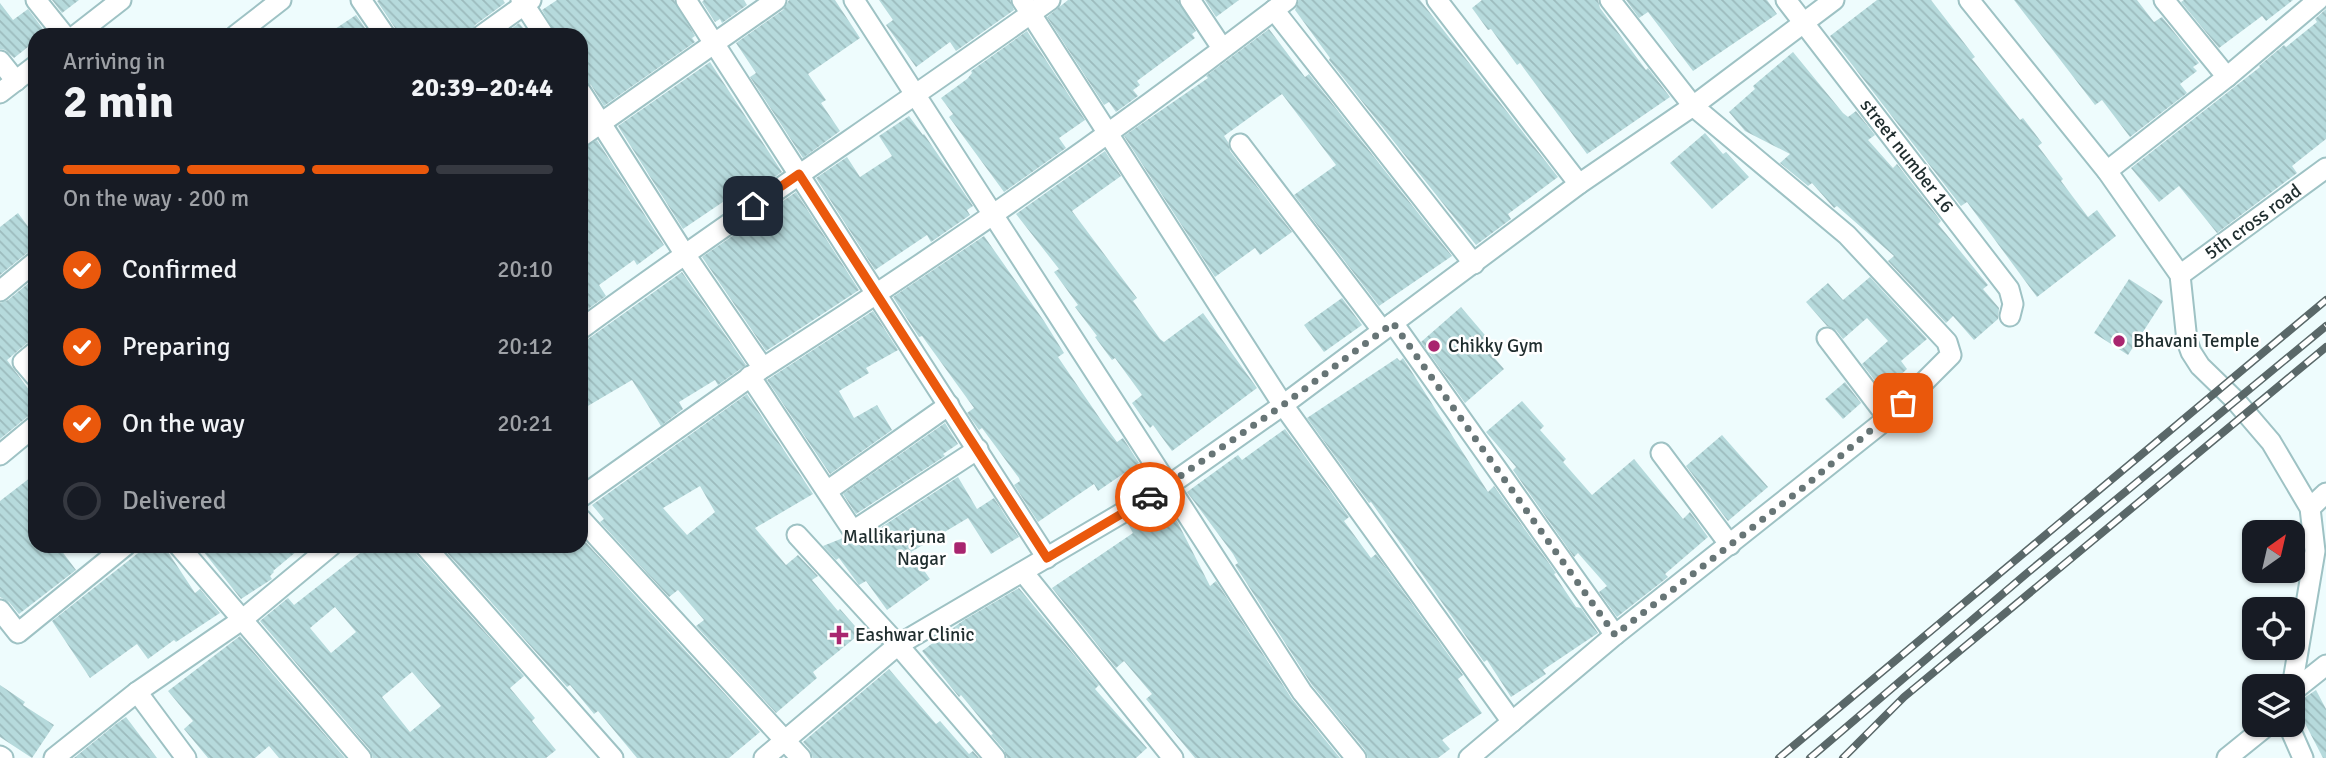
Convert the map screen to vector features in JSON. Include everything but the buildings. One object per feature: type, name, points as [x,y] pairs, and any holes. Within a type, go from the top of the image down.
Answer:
[{"type":"street","points":[[36,0],[58,28]]},
{"type":"street","points":[[85,28],[121,0]]},
{"type":"street","points":[[245,28],[281,0]]},
{"type":"street","points":[[361,0],[380,28]]},
{"type":"street","points":[[686,0],[1047,558]]},
{"type":"street","points":[[588,132],[776,0]]},
{"type":"street","points":[[854,0],[1302,692],[1356,758]]},
{"type":"street","points":[[588,324],[684,253],[915,96],[1027,7],[1050,0]]},
{"type":"street","points":[[1190,0],[1222,48]]},
{"type":"street","points":[[1437,0],[1579,184]]},
{"type":"street","points":[[1469,758],[1615,635],[1888,418],[1948,359],[1951,350],[1948,342],[1847,235],[1693,106],[1610,0]]},
{"type":"street","name":"street number 16","points":[[1786,0],[2009,289],[2013,304],[2010,316]]},
{"type":"street","points":[[764,758],[898,645],[1168,486],[1283,405],[1579,184],[1693,106],[1834,0]]},
{"type":"street","points":[[1969,0],[2107,171],[2180,275],[2187,341],[2191,352],[2200,366],[2235,400],[2271,442],[2310,508],[2315,551],[2295,674]]},
{"type":"street","points":[[2164,0],[2227,77]]},
{"type":"street","points":[[2107,171],[2227,77],[2318,0]]},
{"type":"street","points":[[491,28],[525,1],[540,28]]},
{"type":"street","points":[[588,492],[756,372],[992,216],[1280,5],[1474,264]]},
{"type":"street","points":[[1027,7],[1283,405],[1512,722]]},
{"type":"street","points":[[0,61],[16,81]]},
{"type":"street","points":[[0,93],[28,72]]},
{"type":"street","points":[[588,103],[684,253],[853,531],[978,449]]},
{"type":"street","points":[[1240,144],[1388,326],[1615,635]]},
{"type":"street","name":"5th cross road","points":[[2180,275],[2326,168]]},
{"type":"street","points":[[0,291],[28,268]]},
{"type":"street","points":[[1827,338],[1888,418]]},
{"type":"street","points":[[827,491],[949,405]]},
{"type":"street","points":[[0,455],[28,432]]},
{"type":"street","points":[[1661,453],[1730,545]]},
{"type":"street","points":[[2310,508],[2326,493]]},
{"type":"street","points":[[588,527],[801,758]]},
{"type":"street","points":[[797,535],[898,645],[995,758]]},
{"type":"street","points":[[0,610],[18,632],[116,553]]},
{"type":"street","points":[[185,553],[361,758]]},
{"type":"street","points":[[54,758],[137,692],[243,619],[323,553]]},
{"type":"street","points":[[431,553],[613,758]]},
{"type":"street","points":[[1023,572],[1173,758]]},
{"type":"street","points":[[2305,680],[2326,665]]},
{"type":"street","points":[[137,692],[186,758]]},
{"type":"street","points":[[2227,758],[2253,737]]},
{"type":"street","points":[[2294,737],[2303,758]]},
{"type":"railway","points":[[1779,758],[2326,300]]},
{"type":"railway","points":[[1810,758],[2026,574],[2326,326]]},
{"type":"railway","points":[[1843,758],[1904,697],[2326,347]]},
{"type":"way so far","points":[[1150,497],[1283,405],[1393,323],[1615,635],[1804,487],[1903,403]]},
{"type":"place","name":"Bhavani Temple","points":[[2119,341]]},
{"type":"place","name":"Chikky Gym","points":[[1434,346]]},
{"type":"place","name":"Mallikarjuna Nagar","points":[[960,548]]},
{"type":"place","name":"Eashwar Clinic","points":[[839,635]]},
{"type":"route","points":[[753,206],[799,174],[1047,558],[1150,497]]}]
